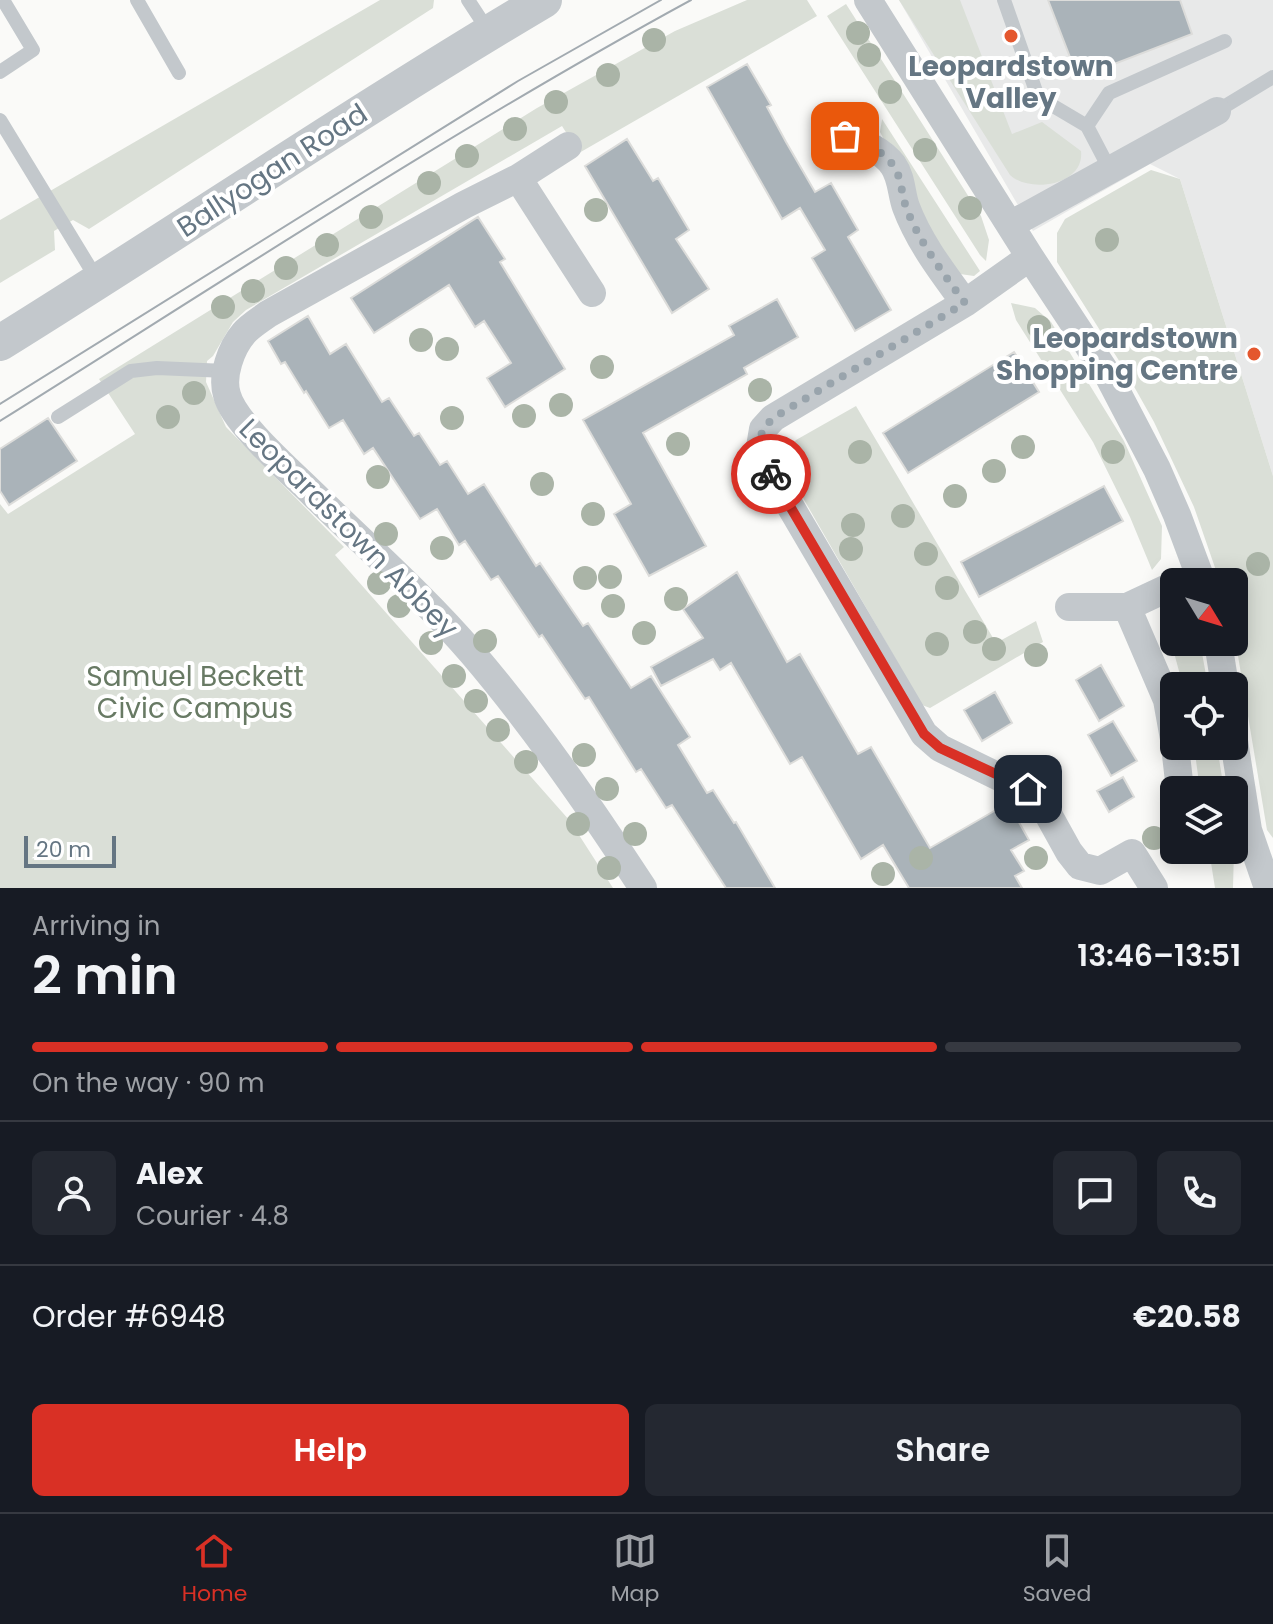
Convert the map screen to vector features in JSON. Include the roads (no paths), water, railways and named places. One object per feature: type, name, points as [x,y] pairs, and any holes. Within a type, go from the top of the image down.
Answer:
[{"type":"street","name":"Ballyogan Road","points":[[0,343],[544,0]]},
{"type":"street","points":[[868,0],[1109,377],[1177,515],[1187,568]]},
{"type":"street","points":[[1010,225],[1217,111]]},
{"type":"street","points":[[845,136],[880,151],[894,166],[903,188],[904,204],[919,235],[965,303]]},
{"type":"street","points":[[226,371],[244,333],[268,314],[410,234],[518,178],[568,146]]},
{"type":"street","points":[[518,178],[592,293]]},
{"type":"street","points":[[1030,257],[965,303],[773,418],[763,429],[759,453],[924,734],[940,748],[1038,796],[1080,866],[1100,871],[1132,853],[1154,888]]},
{"type":"street","name":"Leopardstown Abbey","points":[[226,371],[226,395],[236,413],[470,651],[531,725],[643,888]]},
{"type":"street","points":[[1069,607],[1127,607],[1160,593]]},
{"type":"street","points":[[1127,607],[1160,684]]},
{"type":"street","points":[[1237,760],[1248,830],[1268,888]]},
{"type":"lane","points":[[0,72],[33,50],[3,0]]},
{"type":"lane","points":[[137,0],[179,73]]},
{"type":"lane","points":[[468,0],[489,33]]},
{"type":"lane","points":[[1004,0],[1038,97],[1087,126],[1110,170]]},
{"type":"lane","points":[[1087,126],[1109,93],[1225,41]]},
{"type":"lane","points":[[1217,111],[1273,77]]},
{"type":"lane","points":[[0,120],[99,282]]},
{"type":"lane","points":[[58,417],[131,371],[157,368],[226,371]]},
{"type":"tram line","points":[[0,404],[518,81],[661,0]]},
{"type":"tram line","points":[[0,421],[428,152],[691,0]]},
{"type":"place","name":"Leopardstown Valley","points":[[1011,36]]},
{"type":"place","name":"Leopardstown Shopping Centre","points":[[1254,354]]},
{"type":"park label","name":"Samuel Beckett Civic Campus","points":[[195,692]]}]
